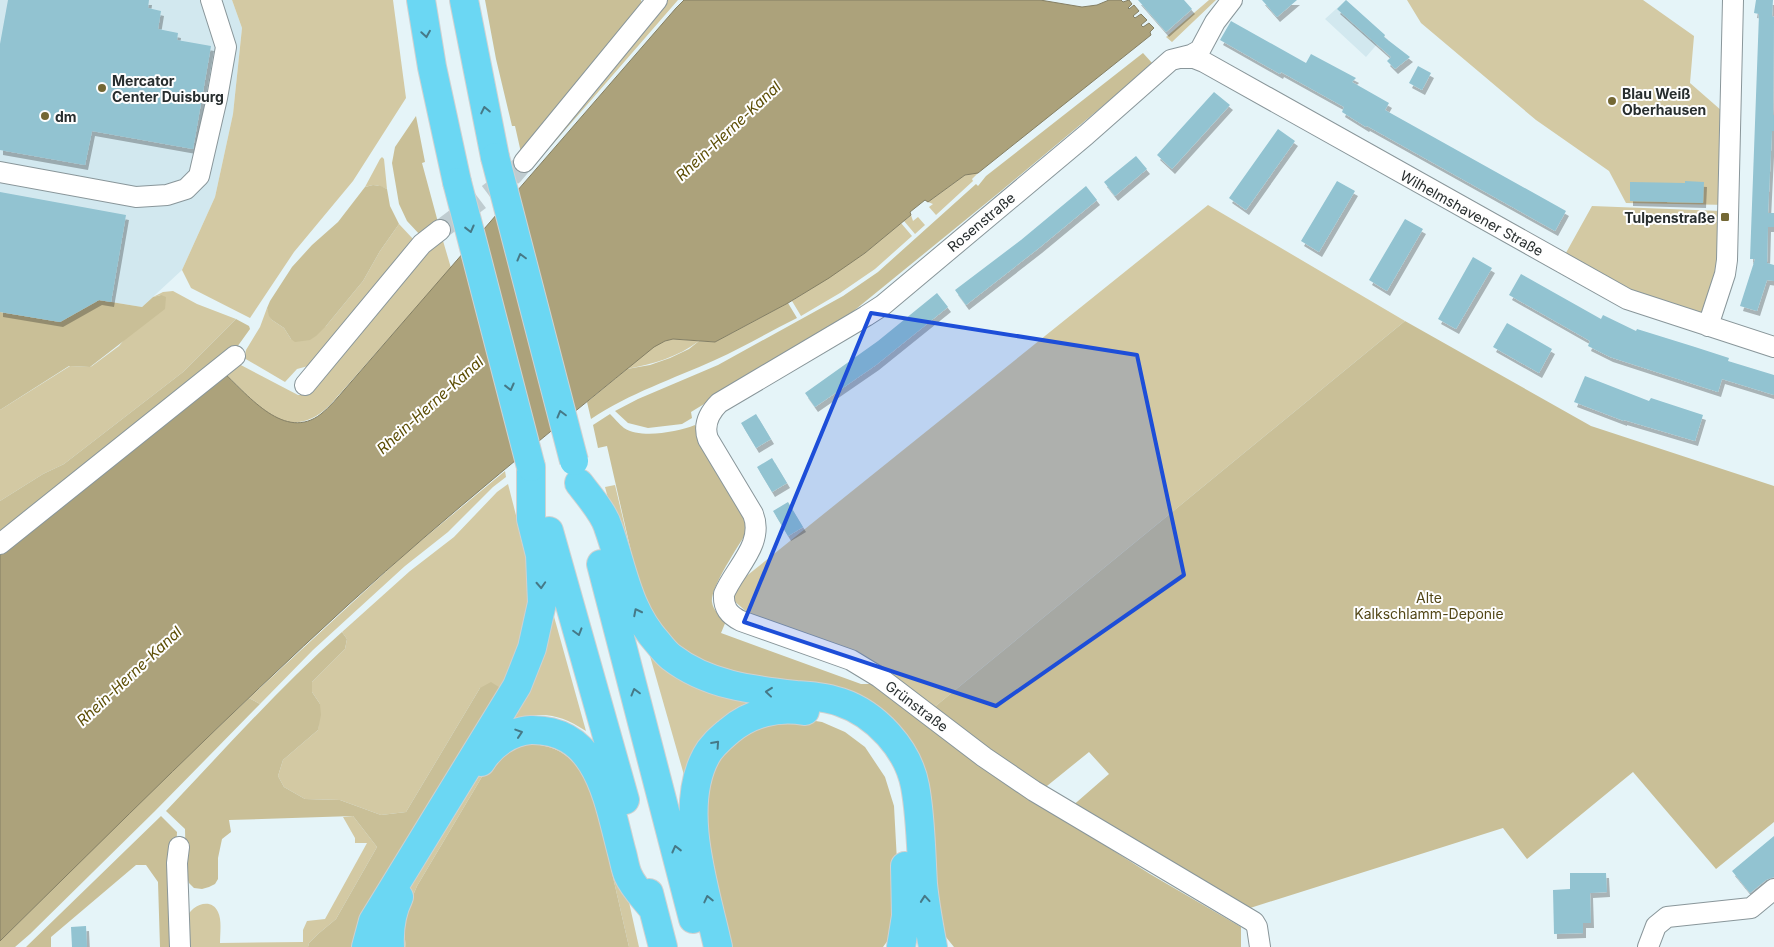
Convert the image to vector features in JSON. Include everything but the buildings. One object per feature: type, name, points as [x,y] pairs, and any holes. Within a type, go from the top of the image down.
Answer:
[{"type":"highway","points":[[421,0],[432,67],[458,182],[531,467],[621,786],[664,947]]},
{"type":"highway","points":[[464,0],[495,158],[700,947]]},
{"type":"highway","points":[[366,947],[373,921],[517,686],[532,648],[542,603],[540,555],[531,519],[531,467]]},
{"type":"highway","points":[[576,472],[608,524],[625,585],[635,609],[647,632],[670,656],[709,678],[727,684],[754,690],[822,697],[841,702],[872,720],[893,740],[906,761],[915,784],[920,820],[926,915],[933,947]]},
{"type":"highway","points":[[718,947],[693,837],[694,799],[699,774],[706,755],[717,741],[737,724],[754,715],[770,711],[800,710],[825,714],[849,725],[873,743],[885,757],[893,774],[901,804],[906,881],[906,916],[901,947]]},
{"type":"highway","points":[[390,947],[389,929],[393,909],[402,889],[483,758],[502,740],[521,730],[544,730],[562,735],[581,748],[595,766],[604,789],[629,876],[653,909]]},
{"type":"street","points":[[0,172],[136,197],[167,195],[186,189],[199,176],[217,98],[226,47],[211,0]]},
{"type":"street","name":"Rosenstraße","points":[[708,420],[711,411],[719,403],[883,305],[1086,135],[1171,60],[1196,53],[1200,50],[1215,22],[1232,0]]},
{"type":"street","points":[[1708,326],[1725,274],[1727,260],[1733,0]]},
{"type":"street","points":[[524,162],[654,2]]},
{"type":"street","name":"Wilhelmshavener Straße","points":[[1180,58],[1194,58],[1204,62],[1627,299],[1774,347]]},
{"type":"street","points":[[305,385],[422,244],[440,230]]},
{"type":"street","points":[[0,544],[235,356]]},
{"type":"street","name":"Grünstraße","points":[[708,420],[708,439],[753,514],[756,525],[754,541],[724,594],[724,604],[731,616],[740,621],[838,656],[861,666],[879,677],[984,757],[1034,791],[1254,922],[1257,926],[1260,947]]},
{"type":"street","points":[[178,855],[180,947]]},
{"type":"street","points":[[1648,947],[1656,926],[1667,917],[1750,908],[1774,889]]},
{"type":"highlighted area","points":[[871,313],[1137,355],[1184,575],[996,706],[744,622]]},
{"type":"shaded area","points":[[0,0],[232,0],[242,28],[233,114],[215,197],[182,270],[142,307],[99,300],[60,322],[0,312]]},
{"type":"shaded area","points":[[232,0],[393,0],[406,98],[353,181],[294,252],[250,318],[191,288],[182,270],[215,197],[233,114],[242,28]]},
{"type":"shaded area","points":[[664,0],[678,0],[533,167]]},
{"type":"shaded area","points":[[1209,0],[1216,0],[1172,42],[1166,37]]},
{"type":"shaded area","points":[[1346,0],[1385,35],[1366,57],[1325,19]]},
{"type":"shaded area","name":"Blau Weiß Oberhausen","points":[[1407,0],[1643,0],[1694,36],[1690,83],[1730,118],[1729,205],[1626,203],[1609,171],[1536,120],[1421,23]]},
{"type":"shaded area","points":[[382,157],[384,159],[387,189],[376,185],[365,187],[380,159]]},
{"type":"shaded area","points":[[978,173],[972,179],[973,181],[936,215],[929,207],[933,204],[928,202],[965,175]]},
{"type":"shaded area","points":[[1208,205],[1405,321],[932,709],[748,613],[733,600],[733,593],[739,582]]},
{"type":"shaded area","points":[[1592,206],[1721,211],[1721,269],[1704,321],[1647,304],[1562,260]]},
{"type":"shaded area","points":[[911,215],[913,221],[918,217],[925,225],[915,234],[904,221]]},
{"type":"shaded area","points":[[901,223],[912,236],[875,269],[801,316],[792,301],[865,253]]},
{"type":"shaded area","points":[[399,224],[414,240],[312,365],[297,369],[285,382],[244,358],[246,350],[260,327],[267,308],[272,320],[284,328],[291,339],[326,326],[363,281],[380,251]]},
{"type":"shaded area","points":[[441,234],[451,268],[330,405],[314,417],[300,422],[286,421],[273,416],[248,397],[224,373],[237,363],[298,395],[310,393],[321,382],[329,366]]},
{"type":"shaded area","points":[[173,291],[197,304],[236,319],[183,372],[64,464],[43,474],[0,501],[0,410],[70,366],[92,366],[119,346],[161,295],[153,297],[163,292]]},
{"type":"shaded area","points":[[673,339],[699,341],[691,347],[665,359],[627,369],[660,343]]},
{"type":"shaded area","points":[[505,471],[506,477],[493,487],[448,532],[405,566],[313,650],[260,704],[249,698],[405,554]]},
{"type":"shaded area","points":[[508,484],[519,527],[526,525],[535,601],[505,691],[480,688],[406,812],[381,815],[340,800],[305,799],[284,787],[278,776],[283,760],[318,730],[320,704],[312,692],[312,682],[345,649],[347,639],[342,632],[410,571],[454,537],[497,492]]},
{"type":"shaded area","points":[[615,485],[638,582],[622,551],[605,487]]},
{"type":"shaded area","points":[[553,613],[586,731],[565,720],[546,715],[526,717],[504,724]]},
{"type":"shaded area","points":[[646,642],[762,700],[747,703],[733,710],[715,725],[699,744],[684,775]]},
{"type":"shaded area","points":[[542,736],[560,742],[576,753],[597,783],[615,843],[639,947],[629,947],[594,794],[583,773],[572,759],[556,749],[540,744],[525,744],[506,753],[486,770],[417,886],[407,910],[404,932],[406,947],[398,947],[401,909],[408,891],[487,763],[505,745],[523,737]]},
{"type":"shaded area","points":[[353,816],[377,847],[336,919],[309,943],[308,947],[186,947],[186,920],[188,915],[196,907],[206,904],[215,907],[218,912],[220,943],[303,942],[303,930],[307,921],[325,919],[367,843],[355,843],[355,838],[343,817]]},
{"type":"green space","points":[[485,0],[641,0],[642,3],[522,157],[515,126],[512,126],[496,59]]},
{"type":"green space","points":[[1143,53],[1153,64],[845,318],[691,412],[692,418],[682,424],[648,428],[628,423],[615,411],[638,399],[718,365],[843,296],[878,272],[976,184],[978,186],[986,176]]},
{"type":"green space","points":[[416,116],[425,162],[422,163],[439,226],[421,236],[407,221],[399,204],[392,163],[395,147]]},
{"type":"green space","points":[[373,185],[387,189],[390,206],[399,224],[380,251],[363,281],[326,326],[310,340],[295,342],[284,328],[269,316],[267,308],[270,301],[292,267],[312,245],[338,222],[365,187]]},
{"type":"green space","points":[[161,295],[166,297],[165,309],[90,367],[69,366],[0,410],[0,312],[60,322],[99,300],[142,307],[153,297]]},
{"type":"green space","points":[[788,303],[797,318],[715,360],[621,401],[591,419],[587,402],[627,369],[650,365],[670,358],[689,349],[699,341],[715,342]]},
{"type":"green space","points":[[236,319],[249,326],[250,329],[232,354],[0,539],[0,501],[43,474],[64,464],[183,372]]},
{"type":"green space","name":"Alte Kalkschlamm-Deponie","points":[[1405,321],[1591,426],[1774,486],[1774,822],[1716,869],[1633,772],[1527,859],[1503,828],[1247,909],[1070,808],[1109,774],[1089,752],[1042,790],[932,709]]},
{"type":"green space","points":[[610,414],[624,428],[640,433],[669,432],[695,425],[747,522],[746,533],[715,587],[712,602],[719,615],[726,621],[721,633],[861,684],[879,684],[1034,800],[1150,874],[1241,927],[1241,947],[954,947],[941,931],[887,722],[695,660],[667,635],[654,617],[638,582],[607,446],[598,448],[593,425]]},
{"type":"green space","points":[[342,632],[347,639],[345,649],[312,682],[312,692],[320,704],[321,715],[318,730],[283,760],[278,776],[284,787],[305,799],[340,800],[381,815],[406,812],[480,688],[491,682],[505,691],[356,947],[308,947],[309,943],[318,934],[336,919],[377,847],[353,816],[229,820],[231,832],[222,839],[218,858],[218,879],[215,884],[202,889],[194,888],[189,883],[186,875],[185,829],[166,811],[274,697]]},
{"type":"green space","points":[[249,698],[260,704],[155,811],[30,934],[15,947],[0,947],[0,941],[142,800]]},
{"type":"green space","points":[[796,718],[822,722],[845,732],[865,747],[885,777],[894,806],[898,880],[891,936],[883,947],[725,947],[702,840],[710,771],[724,747],[748,728]]},
{"type":"green space","points":[[525,744],[549,747],[559,751],[575,764],[588,782],[594,794],[629,947],[406,947],[404,932],[407,910],[417,886],[486,770],[506,753]]},
{"type":"green space","points":[[161,816],[177,832],[172,947],[160,947],[158,882],[146,865],[136,865],[51,937],[51,947],[26,947]]},
{"type":"water","name":"Rhein-Herne-Kanal","points":[[684,0],[1040,0],[1082,7],[1097,5],[1109,0],[1121,0],[1123,2],[1129,0],[1132,4],[1128,8],[1134,5],[1139,11],[1133,16],[1135,18],[1141,14],[1147,20],[1141,25],[1143,27],[1149,23],[1154,28],[1150,32],[1151,35],[978,173],[965,175],[928,202],[925,200],[910,212],[911,215],[865,253],[829,278],[788,303],[715,342],[673,339],[654,347],[461,506],[348,605],[216,729],[0,941],[0,552],[224,373],[268,413],[281,419],[294,423],[308,421],[321,414],[337,399]]},
{"type":"tunnel","points":[[440,230],[513,175],[524,162]]},
{"type":"place","name":"Mercator Center Duisburg","points":[[102,88]]},
{"type":"place","name":"Blau Weiß Oberhausen","points":[[1612,101]]},
{"type":"place","name":"dm","points":[[45,116]]},
{"type":"place","name":"Tulpenstraße","points":[[1725,217]]}]
